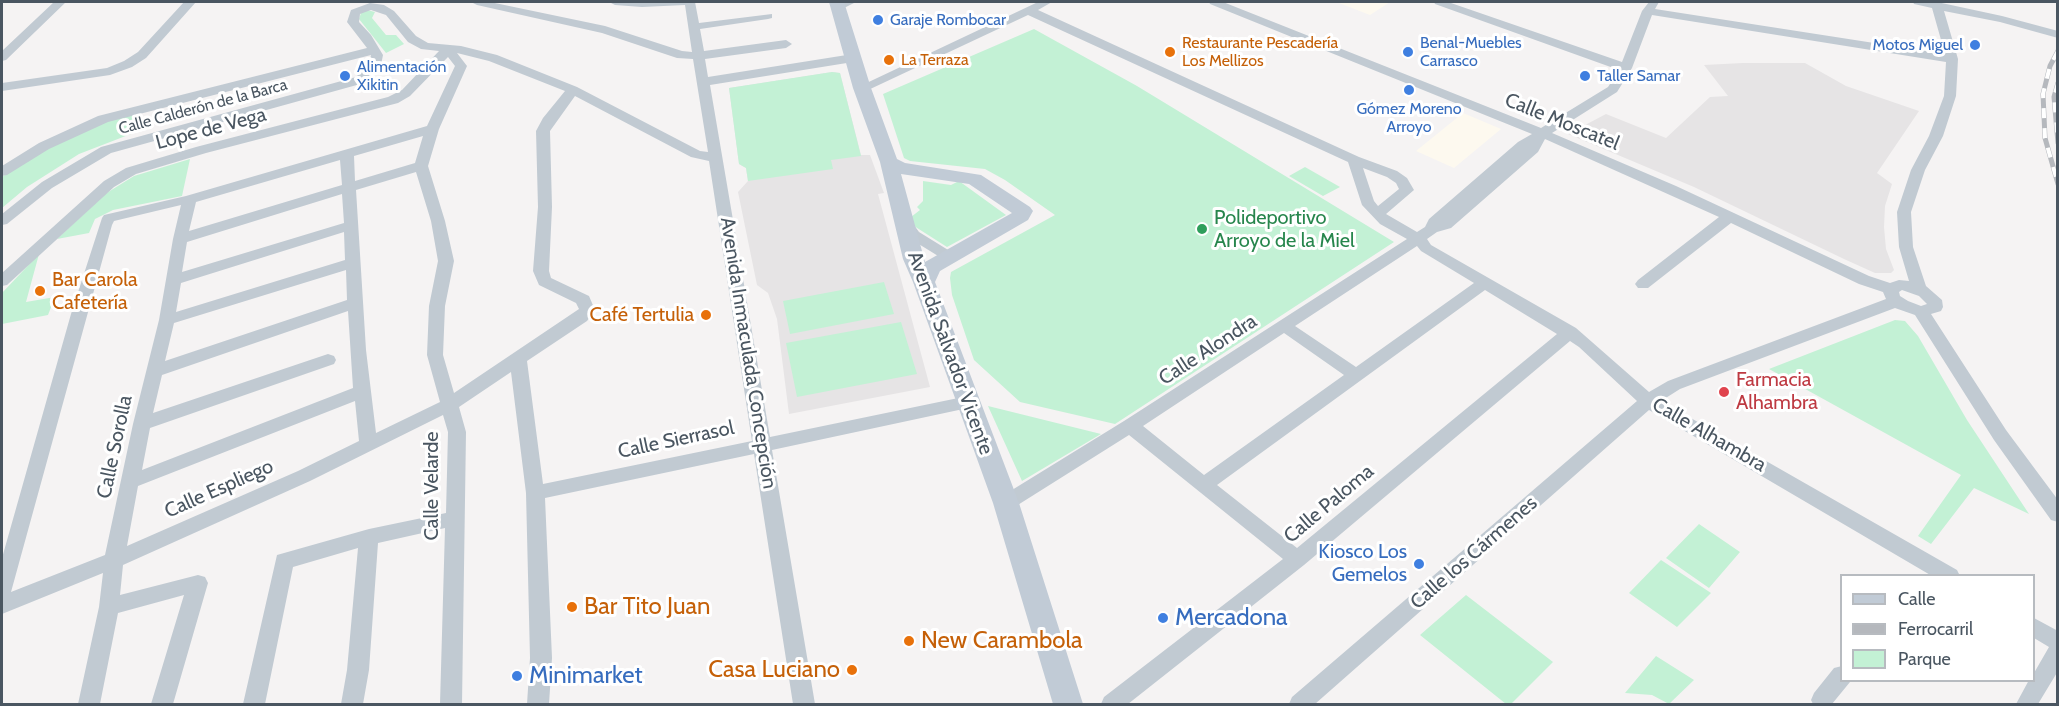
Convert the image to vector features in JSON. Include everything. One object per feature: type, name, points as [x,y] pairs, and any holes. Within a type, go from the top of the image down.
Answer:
[{"type":"street","points":[[2,42],[46,2]]},
{"type":"street","points":[[2,57],[60,2]]},
{"type":"street","points":[[2,87],[110,71],[128,64],[142,55],[190,2]]},
{"type":"street","points":[[477,2],[605,30],[681,55],[697,56],[786,44]]},
{"type":"street","points":[[615,2],[642,4],[685,2]]},
{"type":"street","name":"Avenida Inmaculada Concepción","points":[[690,2],[697,56],[764,444],[804,705]]},
{"type":"street","points":[[862,88],[1046,2]]},
{"type":"street","name":"Calle Moscatel","points":[[1214,2],[1542,133],[1730,216],[1894,295]]},
{"type":"street","points":[[1439,2],[1626,69]]},
{"type":"street","points":[[1918,2],[2002,19],[2058,35]]},
{"type":"street","name":"Avenida Salvador Vicente","points":[[841,3],[853,58],[889,162],[913,259],[924,282],[1006,503],[1068,705]]},
{"type":"street","points":[[1919,289],[1906,247],[1904,212],[1918,170],[1936,136],[1950,96],[1952,59],[1937,5]]},
{"type":"street","points":[[2,172],[44,146],[103,119],[374,50],[353,22],[355,12],[370,6],[380,7],[390,13],[412,39],[425,46],[461,50],[493,58],[573,90],[696,154],[715,159]]},
{"type":"street","points":[[1651,6],[1952,59]]},
{"type":"street","name":"Calle Alondra","points":[[1006,503],[1130,426],[1425,234],[1434,222],[1523,145],[1614,89],[1626,69],[1651,6]]},
{"type":"street","points":[[1028,10],[1354,160],[1392,174],[1402,181],[1407,190],[1377,214],[1366,202],[1354,160]]},
{"type":"street","points":[[693,27],[768,16]]},
{"type":"street","points":[[180,239],[421,166],[432,129],[461,66],[448,49]]},
{"type":"street","name":"Lope de Vega","points":[[2,281],[109,184],[132,171],[183,155],[393,100],[406,93],[448,49]]},
{"type":"street","name":"Calle Calderón de la Barca","points":[[2,221],[47,185],[106,150],[360,80],[375,65],[377,55],[374,50]]},
{"type":"street","points":[[703,82],[853,58]]},
{"type":"street","name":"Calle Espliego","points":[[2,605],[114,560],[368,445],[451,404],[581,317],[587,310],[583,300],[544,281],[541,272],[545,207],[543,131],[548,121],[573,90]]},
{"type":"street","points":[[2,591],[105,225],[109,218],[190,199],[432,129]]},
{"type":"street","points":[[347,155],[358,350],[368,445]]},
{"type":"street","points":[[889,162],[900,168],[974,179],[1023,211],[1022,216],[948,256],[930,269],[924,282]]},
{"type":"street","name":"Calle Velarde","points":[[421,166],[438,221],[446,261],[437,306],[435,355],[451,404],[457,432],[451,705]]},
{"type":"street","name":"Calle Sorolla","points":[[89,705],[109,607],[114,560],[142,424],[167,320],[180,239],[190,199]]},
{"type":"street","name":"Calle Alhambra","points":[[1377,214],[1385,221],[1425,234],[1426,248],[1570,332],[1648,401],[1922,568],[1943,574]]},
{"type":"street","points":[[1643,284],[1730,216]]},
{"type":"street","points":[[906,224],[914,235],[948,256]]},
{"type":"street","points":[[173,280],[352,225]]},
{"type":"street","points":[[167,320],[354,262]]},
{"type":"street","points":[[1203,485],[1486,282]]},
{"type":"street","points":[[1921,311],[1932,309],[1936,303],[1919,289],[1905,285],[1894,295],[1921,311],[2000,435],[2058,516]]},
{"type":"street","name":"Calle los Cármenes","points":[[1300,705],[1648,401],[1674,386],[1888,307],[1894,295]]},
{"type":"street","points":[[155,371],[356,303]]},
{"type":"street","points":[[1284,326],[1357,376]]},
{"type":"street","name":"Calle Paloma","points":[[1112,705],[1297,560],[1570,332]]},
{"type":"street","points":[[518,359],[535,492],[541,658],[538,705]]},
{"type":"street","points":[[142,424],[328,360]]},
{"type":"street","points":[[130,482],[363,391]]},
{"type":"street","name":"Calle Sierrasol","points":[[535,492],[968,402]]},
{"type":"street","points":[[1130,426],[1297,560]]},
{"type":"street","points":[[254,705],[284,561],[369,537],[456,518]]},
{"type":"street","points":[[352,705],[358,670],[369,537]]},
{"type":"street","points":[[109,607],[198,583],[162,705]]},
{"type":"street","points":[[2035,628],[2058,642]]},
{"type":"street","points":[[2027,705],[2058,651]]},
{"type":"street","points":[[1822,700],[1840,678]]},
{"type":"shaded area","points":[[1390,2],[1370,15],[1339,3]]},
{"type":"shaded area","points":[[1805,63],[1846,86],[1919,111],[1877,173],[1892,184],[1885,206],[1884,227],[1886,249],[1894,270],[1891,273],[1875,273],[1694,187],[1568,134],[1606,114],[1666,138],[1710,97],[1728,96],[1704,65]]},
{"type":"shaded area","points":[[832,72],[840,73],[861,155],[870,155],[884,193],[878,194],[930,387],[789,414],[777,319],[768,293],[757,285],[738,192],[748,181],[746,168],[739,164],[729,88]]},
{"type":"shaded area","points":[[1463,113],[1501,129],[1454,168],[1416,151]]},
{"type":"green space","points":[[367,10],[375,12],[372,18],[386,35],[396,35],[404,44],[386,53],[359,19],[361,13]]},
{"type":"green space","name":"Polideportivo Arroyo de la Miel","points":[[1034,29],[1137,86],[1394,242],[1115,424],[1020,402],[974,360],[952,295],[951,272],[1055,215],[985,169],[910,161],[904,158],[883,94]]},
{"type":"green space","points":[[832,72],[840,73],[861,156],[831,160],[833,169],[748,181],[746,168],[739,164],[729,88]]},
{"type":"green space","points":[[133,114],[136,132],[79,154],[27,187],[2,208],[2,177],[51,146],[103,122]]},
{"type":"green space","points":[[190,159],[182,196],[113,210],[95,219],[89,233],[57,239],[105,194],[134,176]]},
{"type":"green space","points":[[1305,167],[1340,187],[1323,196],[1289,176]]},
{"type":"green space","points":[[923,181],[951,185],[959,181],[1006,215],[947,247],[914,226],[911,217],[920,210],[917,207],[923,201]]},
{"type":"green space","points":[[39,254],[26,302],[55,297],[48,315],[2,324],[2,293]]},
{"type":"green space","points":[[884,282],[894,314],[790,334],[783,301]]},
{"type":"green space","points":[[1895,320],[1905,321],[1918,336],[1967,420],[2029,514],[1974,488],[1931,544],[1918,536],[1961,475],[1769,369]]},
{"type":"green space","points":[[901,322],[917,374],[797,397],[786,343]]},
{"type":"green space","points":[[988,406],[1101,434],[1022,481]]},
{"type":"green space","points":[[1699,524],[1740,552],[1709,588],[1666,558]]},
{"type":"green space","points":[[1661,560],[1711,593],[1677,627],[1629,593]]},
{"type":"green space","points":[[1466,595],[1553,662],[1511,704],[1506,704],[1420,635]]},
{"type":"green space","points":[[1656,656],[1694,680],[1669,704],[1652,695],[1625,693]]},
{"type":"railway","points":[[2058,51],[2050,66],[2043,94],[2045,138],[2058,184]]},
{"type":"railway","points":[[2058,83],[2054,97],[2058,143]]},
{"type":"place","name":"Garaje Rombocar","points":[[878,20]]},
{"type":"place","name":"Motos Miguel","points":[[1975,45]]},
{"type":"place","name":"Restaurante Pescadería Los Mellizos","points":[[1170,52]]},
{"type":"place","name":"Benal-Muebles Carrasco","points":[[1408,52]]},
{"type":"place","name":"La Terraza","points":[[889,60]]},
{"type":"place","name":"Alimentación Xikitin","points":[[345,76]]},
{"type":"place","name":"Taller Samar","points":[[1585,76]]},
{"type":"place","name":"Gómez Moreno Arroyo","points":[[1409,90]]},
{"type":"place","name":"Polideportivo Arroyo de la Miel","points":[[1202,229]]},
{"type":"place","name":"Bar Carola Cafetería","points":[[40,291]]},
{"type":"place","name":"Café Tertulia","points":[[706,315]]},
{"type":"place","name":"Farmacia Alhambra","points":[[1724,392]]},
{"type":"place","name":"Kiosco Los Gemelos","points":[[1419,564]]},
{"type":"place","name":"Bar Tito Juan","points":[[572,607]]},
{"type":"place","name":"Mercadona","points":[[1163,618]]},
{"type":"place","name":"New Carambola","points":[[909,641]]},
{"type":"place","name":"Casa Luciano","points":[[852,670]]},
{"type":"place","name":"Minimarket","points":[[517,676]]}]
